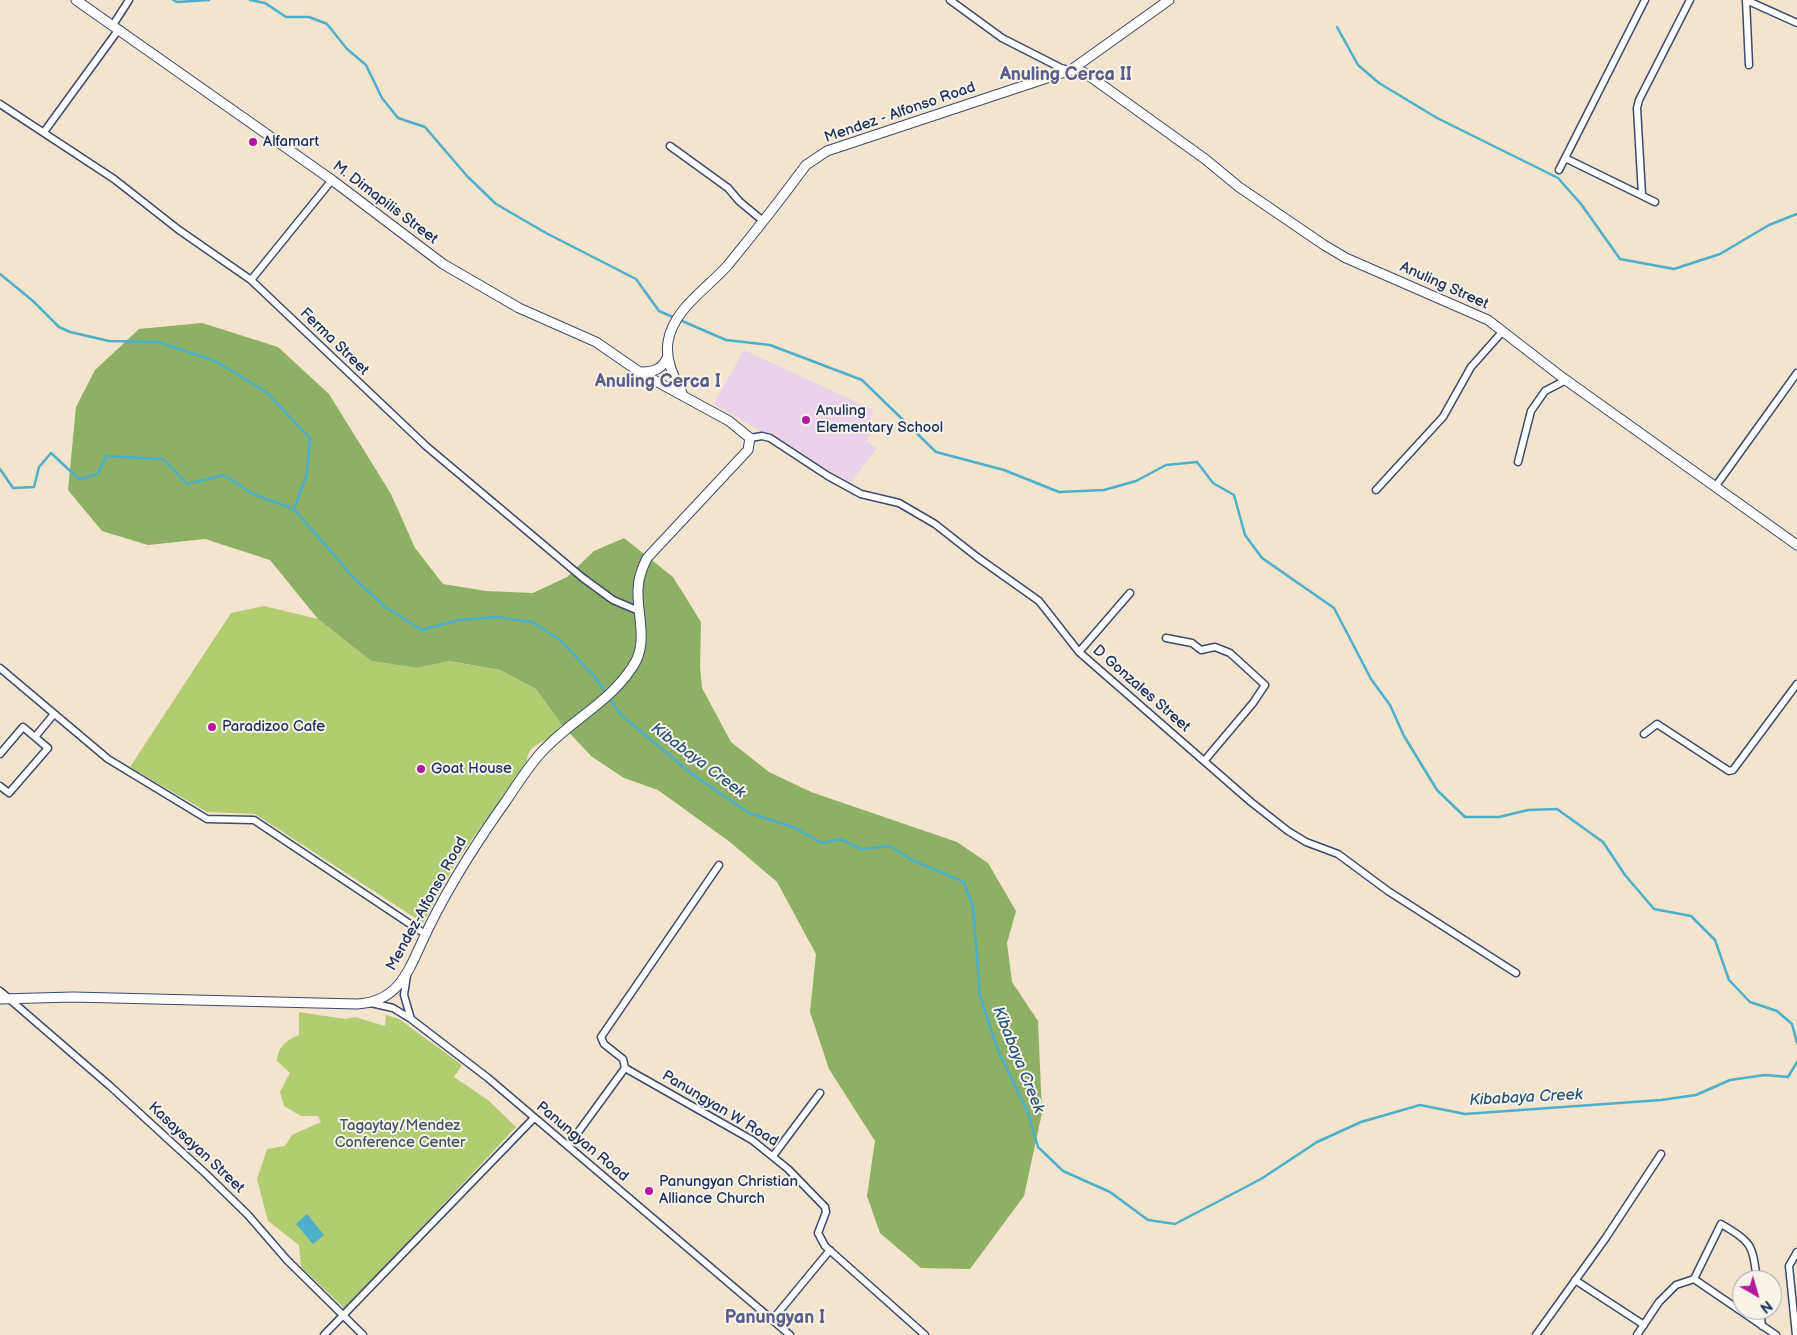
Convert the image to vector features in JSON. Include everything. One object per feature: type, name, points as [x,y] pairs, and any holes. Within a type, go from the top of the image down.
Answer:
[{"type":"main road","name":"M. Dimapilis Street","points":[[76,0],[332,180],[443,264],[483,289],[519,308],[596,342],[641,372],[682,393]]},
{"type":"main road","name":"Mendez - Alfonso Road","points":[[682,393],[668,358],[668,343],[672,325],[726,267],[806,165],[827,152],[1071,70],[1169,0]]},
{"type":"main road","name":"Anuling Street","points":[[1071,70],[1084,72],[1204,159],[1239,187],[1324,245],[1346,258],[1463,307],[1488,320],[1566,380],[1797,545]]},
{"type":"main road","points":[[641,372],[656,370],[668,358]]},
{"type":"main road","points":[[682,393],[739,428],[750,438]]},
{"type":"main road","name":"Mendez-Alfonso Road","points":[[372,1004],[386,998],[408,971],[425,934],[474,849],[538,756],[577,718],[600,703],[619,683],[637,658],[641,629],[638,590],[640,572],[647,558],[748,450],[750,438]]},
{"type":"main road","points":[[2,996],[372,1004]]},
{"type":"street","points":[[44,132],[116,27],[129,0]]},
{"type":"street","points":[[950,0],[1002,38],[1061,68],[1071,70]]},
{"type":"street","points":[[1559,170],[1645,0]]},
{"type":"street","points":[[1642,196],[1637,108],[1639,100],[1690,0]]},
{"type":"street","points":[[1749,65],[1746,0],[1797,23]]},
{"type":"street","name":"Ferma Street","points":[[0,104],[114,179],[179,230],[251,280],[426,446],[583,578],[613,600],[639,611]]},
{"type":"street","points":[[670,146],[728,188],[739,201],[763,221]]},
{"type":"street","points":[[1565,158],[1655,202]]},
{"type":"street","points":[[251,280],[332,180]]},
{"type":"street","points":[[1376,490],[1443,417],[1472,367],[1503,331]]},
{"type":"street","points":[[1715,487],[1797,373]]},
{"type":"street","points":[[1518,462],[1532,411],[1545,392],[1566,380]]},
{"type":"street","name":"D Gonzales Street","points":[[750,438],[762,436],[770,438],[828,476],[861,494],[910,507],[1039,601],[1079,652],[1288,831],[1306,842],[1338,854],[1396,897],[1516,973]]},
{"type":"street","points":[[1079,652],[1130,593]]},
{"type":"street","points":[[1166,638],[1192,643],[1201,650],[1215,647],[1230,653],[1265,685],[1253,703],[1204,760]]},
{"type":"street","points":[[0,668],[108,759],[207,819],[254,820],[425,934]]},
{"type":"street","points":[[1644,734],[1657,724],[1730,771],[1734,770],[1797,684]]},
{"type":"street","points":[[35,737],[54,714]]},
{"type":"street","points":[[0,754],[23,727],[48,748],[9,793],[0,786]]},
{"type":"street","points":[[568,1146],[625,1068],[623,1058],[604,1044],[602,1037],[719,865]]},
{"type":"street","points":[[408,971],[404,995],[411,1020]]},
{"type":"street","name":"Kasaysayan Street","points":[[2,996],[110,1086],[227,1193],[343,1318],[363,1335]]},
{"type":"street","name":"Panungyan Road","points":[[372,1004],[393,1008],[498,1086],[790,1335]]},
{"type":"street","name":"Panungyan W Road","points":[[625,1068],[710,1114],[773,1156],[825,1207],[826,1212],[818,1233],[830,1250],[925,1335]]},
{"type":"street","points":[[773,1156],[820,1093]]},
{"type":"street","points":[[324,1335],[343,1318],[436,1217],[534,1118]]},
{"type":"street","points":[[1536,1335],[1661,1154]]},
{"type":"street","points":[[1637,1335],[1658,1302],[1676,1285],[1694,1279],[1721,1224],[1745,1239],[1753,1253],[1755,1270]]},
{"type":"street","points":[[773,1319],[830,1250]]},
{"type":"street","points":[[1796,1335],[1789,1266],[1797,1252]]},
{"type":"street","points":[[1790,1273],[1797,1277]]},
{"type":"street","points":[[1694,1279],[1776,1335]]},
{"type":"street","points":[[1575,1280],[1644,1325]]},
{"type":"street","points":[[1761,1320],[1762,1326]]},
{"type":"shaded area","name":"Anuling Elementary School","points":[[744,350],[874,410],[863,430],[871,434],[866,441],[877,448],[850,483],[714,404]]},
{"type":"green space","points":[[202,323],[278,347],[329,394],[391,494],[415,548],[443,584],[486,591],[533,593],[567,577],[594,551],[624,538],[673,577],[701,622],[700,667],[702,688],[731,742],[769,772],[811,792],[957,842],[988,863],[1016,911],[1007,943],[1012,982],[1038,1021],[1042,1113],[1024,1196],[970,1269],[921,1268],[880,1233],[867,1196],[875,1141],[829,1069],[810,1012],[816,954],[777,882],[730,842],[658,790],[624,778],[591,756],[562,725],[536,689],[500,670],[449,661],[417,668],[371,661],[318,619],[270,560],[205,539],[148,545],[102,531],[68,490],[76,407],[95,370],[139,329]]},
{"type":"green space","points":[[264,606],[318,619],[371,661],[417,668],[448,661],[500,670],[536,689],[562,725],[550,737],[531,749],[527,757],[527,763],[458,859],[423,923],[255,814],[207,812],[130,767],[231,613]]},
{"type":"green space","name":"Tagaytay/Mendez Conference Center","points":[[299,1012],[345,1019],[355,1017],[385,1026],[386,1015],[399,1019],[462,1065],[454,1077],[488,1100],[516,1127],[345,1309],[301,1267],[299,1245],[268,1221],[257,1179],[267,1149],[285,1146],[292,1135],[321,1122],[318,1116],[301,1116],[284,1106],[280,1092],[290,1073],[277,1061],[279,1051],[284,1044],[299,1035]]},
{"type":"water","points":[[307,1214],[324,1235],[313,1244],[296,1224]]},
{"type":"waterway","points":[[173,0],[177,2],[209,0]]},
{"type":"waterway","points":[[250,0],[265,3],[286,17],[309,17],[327,24],[347,49],[366,65],[382,98],[398,118],[425,127],[467,176],[496,204],[546,233],[636,279],[659,311],[726,340],[770,345],[862,380],[936,452],[1004,470],[1059,492],[1104,490],[1136,481],[1166,465],[1197,462],[1213,483],[1234,495],[1245,535],[1262,558],[1334,608],[1371,679],[1390,705],[1404,736],[1437,790],[1465,817],[1499,817],[1528,810],[1557,809],[1603,842],[1625,875],[1654,909],[1691,916],[1715,940],[1729,980],[1750,1002],[1777,1011],[1792,1024],[1797,1043]]},
{"type":"waterway","points":[[1337,27],[1358,65],[1379,83],[1437,118],[1558,178],[1581,204],[1620,259],[1674,269],[1720,254],[1769,225],[1797,214]]},
{"type":"waterway","name":"Kibabaya Creek","points":[[0,274],[33,301],[59,327],[70,332],[109,341],[158,342],[215,361],[265,391],[310,438],[307,474],[294,509]]},
{"type":"waterway","name":"Kibabaya Creek","points":[[0,469],[13,488],[34,487],[39,467],[51,453],[79,479],[98,474],[106,456],[163,459],[187,484],[224,475],[253,494],[294,509],[352,576],[385,607],[422,630],[459,620],[496,617],[532,622],[559,639],[595,677],[621,715],[692,774],[749,813],[793,827],[822,843],[840,839],[861,849],[890,846],[912,860],[964,882],[973,907],[980,995],[997,1048],[1028,1113],[1038,1147],[1063,1171],[1110,1192],[1148,1220],[1175,1224],[1261,1179],[1317,1142],[1361,1122],[1420,1105],[1465,1114],[1661,1100],[1696,1095],[1730,1080],[1765,1075],[1788,1077],[1797,1062]]},
{"type":"place","name":"Alfamart","points":[[253,142]]},
{"type":"place","name":"Anuling Elementary School","points":[[806,420]]},
{"type":"place","name":"Paradizoo Cafe","points":[[212,727]]},
{"type":"place","name":"Goat House","points":[[421,769]]},
{"type":"place","name":"Panungyan Christian Alliance Church","points":[[649,1191]]},
{"type":"district","name":"Anuling Cerca II","points":[[1066,75]]},
{"type":"district","name":"Anuling Cerca I","points":[[658,382]]},
{"type":"district","name":"Panungyan I","points":[[775,1318]]}]
